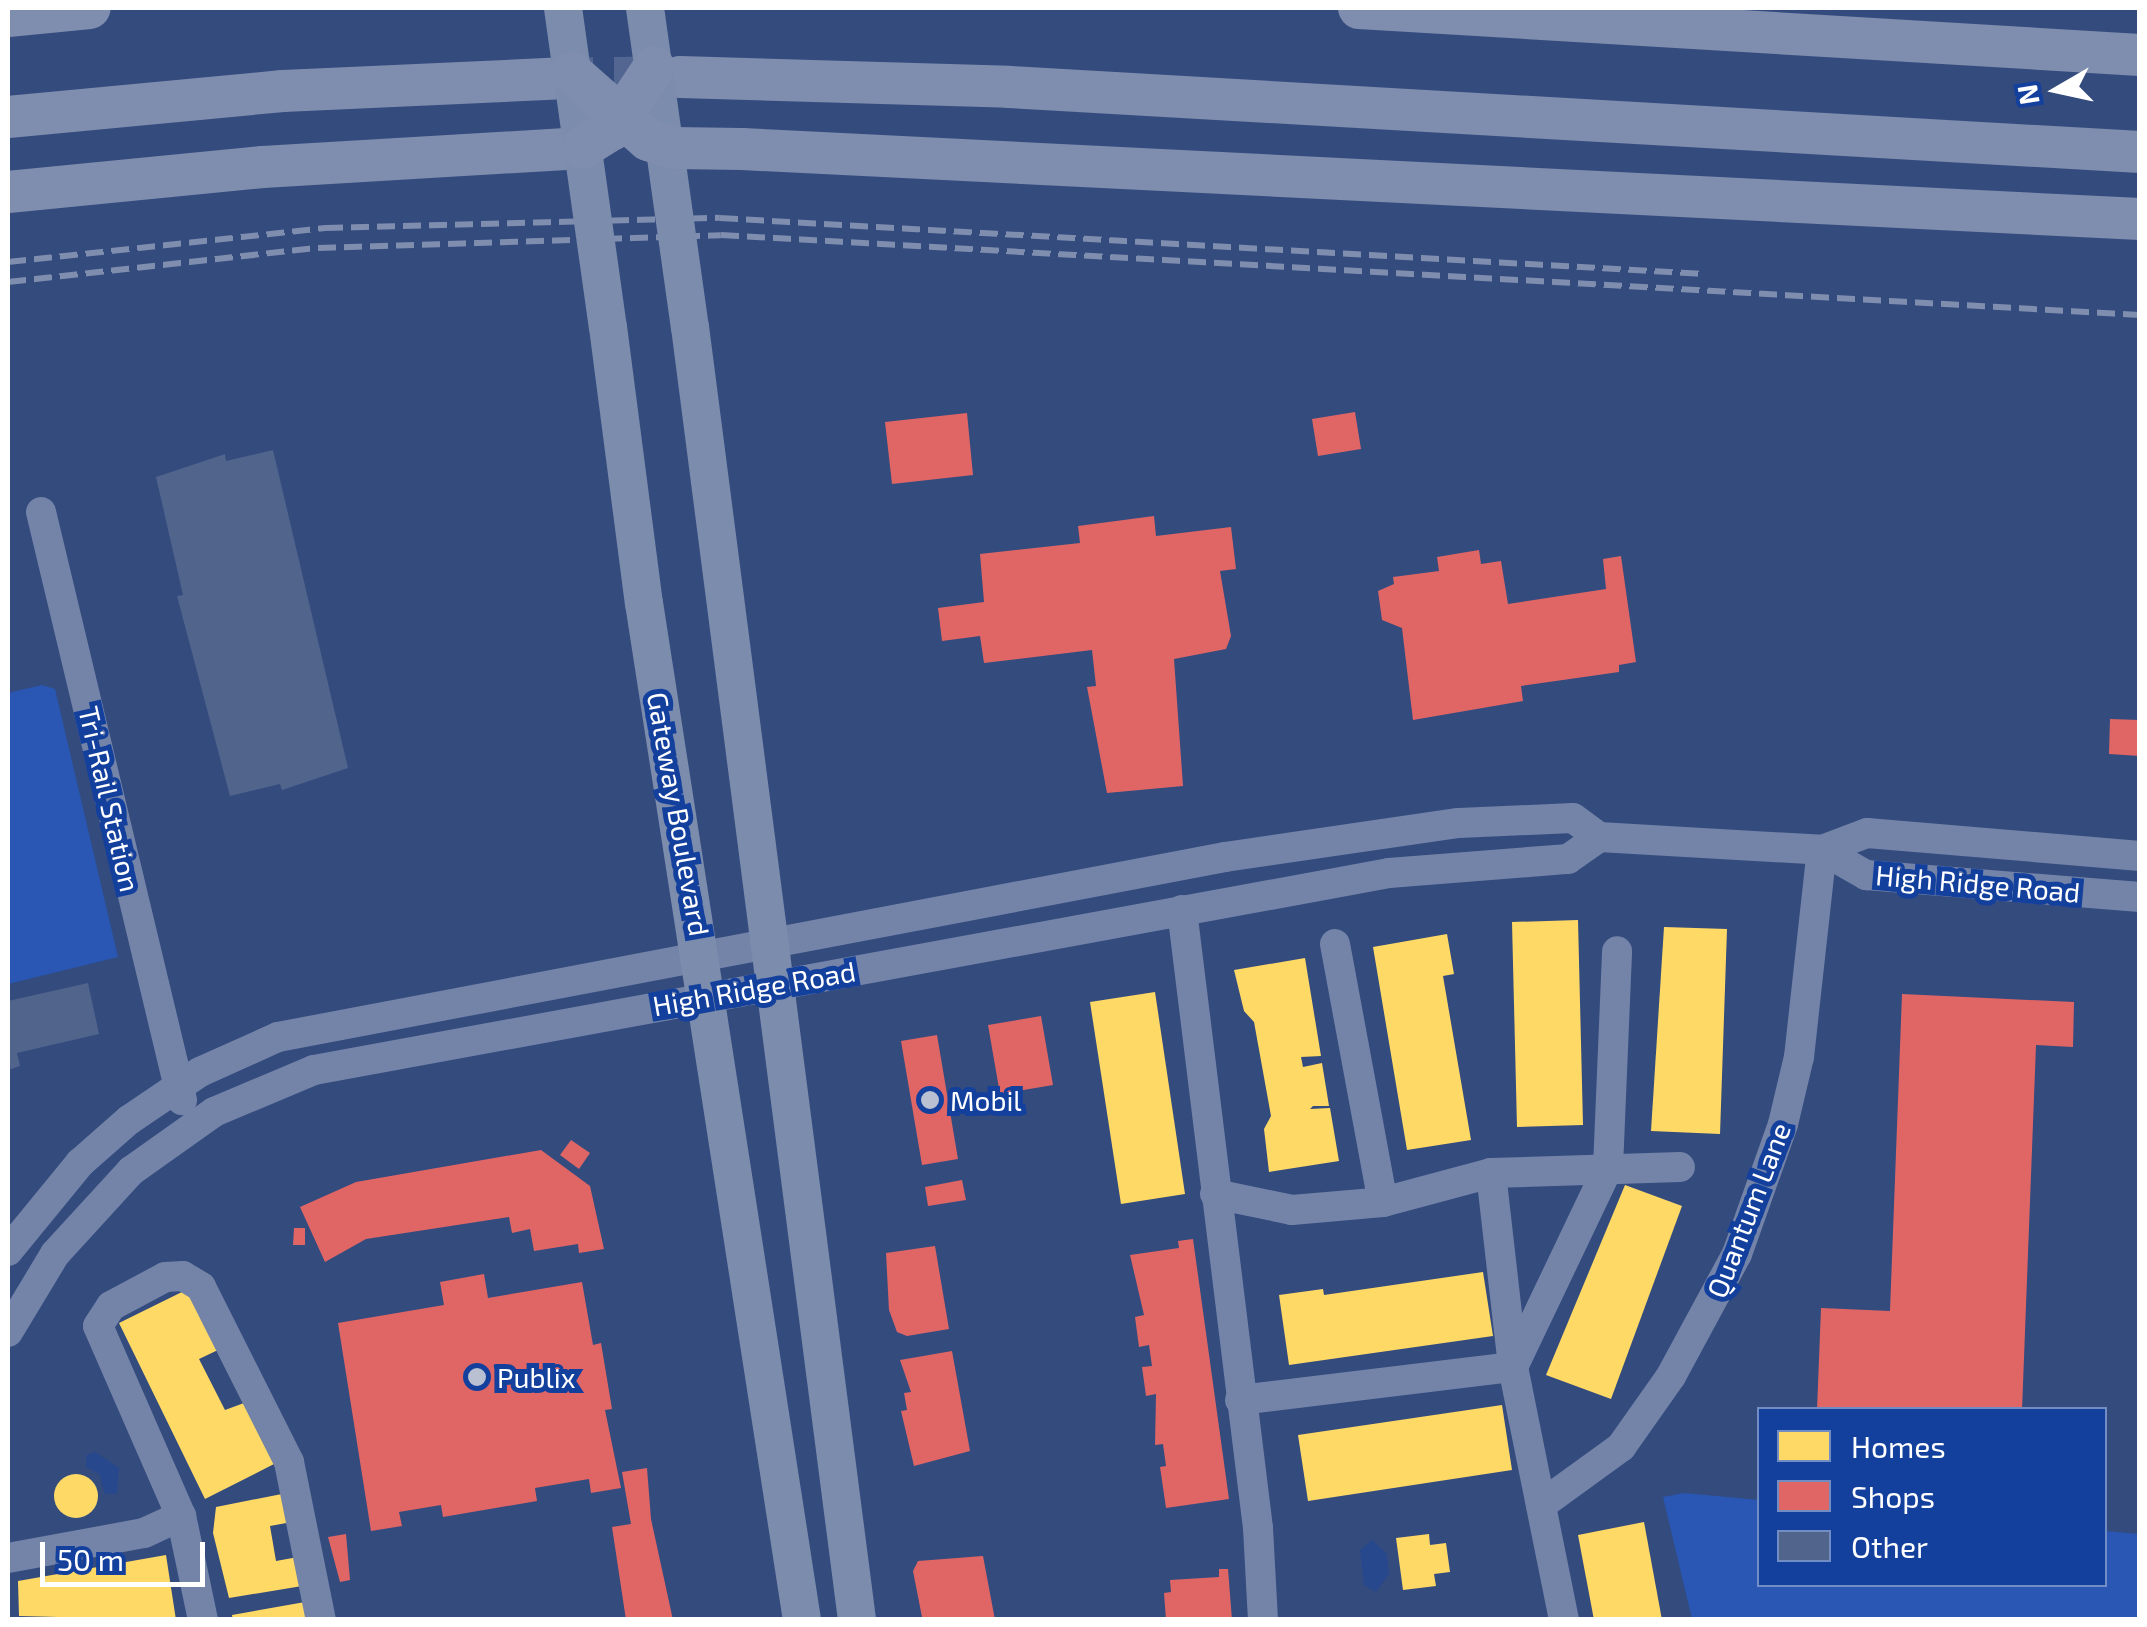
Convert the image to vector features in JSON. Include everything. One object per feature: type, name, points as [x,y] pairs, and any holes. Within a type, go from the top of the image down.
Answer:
[{"type":"highway","points":[[8,16],[90,8]]},
{"type":"highway","points":[[1359,8],[2140,55]]},
{"type":"highway","points":[[8,192],[280,166],[571,150],[620,120],[667,72],[1009,87],[2140,152]]},
{"type":"highway","points":[[8,116],[264,92],[561,76],[620,120],[665,146],[2140,219]]},
{"type":"main road","name":"Gateway Boulevard","points":[[563,8],[561,76],[571,150],[608,327],[644,603],[703,956],[802,1620]]},
{"type":"main road","points":[[645,8],[667,72],[665,146],[857,1620]]},
{"type":"main road","points":[[785,1505],[844,1516]]},
{"type":"street","name":"Tri-Rail Station","points":[[41,512],[190,1127]]},
{"type":"street","name":"High Ridge Road","points":[[8,1254],[80,1163],[178,1085],[268,1041],[321,1025],[1320,842],[1459,823],[1573,818],[1599,837],[1822,850],[1867,834],[2140,856]]},
{"type":"street","name":"High Ridge Road","points":[[8,1332],[38,1278],[116,1184],[190,1127],[245,1096],[334,1064],[1326,884],[1458,864],[1568,859],[1599,837]]},
{"type":"street","points":[[1320,842],[1326,884]]},
{"type":"street","name":"High Ridge Road","points":[[1822,850],[1866,875],[2140,897]]},
{"type":"street","name":"Quantum Lane","points":[[1541,1505],[1621,1447],[1672,1376],[1737,1254],[1784,1124],[1799,1057],[1822,850]]},
{"type":"street","points":[[1182,910],[1263,1620]]},
{"type":"street","points":[[1334,944],[1382,1202]]},
{"type":"street","points":[[1513,1367],[1608,1168],[1617,951]]},
{"type":"street","points":[[1215,1194],[1292,1210],[1382,1202],[1491,1174],[1680,1167]]},
{"type":"street","points":[[1491,1174],[1513,1367],[1564,1620]]},
{"type":"street","points":[[8,1254],[38,1278]]},
{"type":"street","points":[[202,1620],[181,1516],[98,1326],[110,1306],[165,1278],[183,1276],[200,1287],[300,1491],[321,1620]]},
{"type":"street","points":[[1240,1400],[1513,1367]]},
{"type":"street","points":[[8,1558],[144,1533],[181,1516]]},
{"type":"shaded area","points":[[42,685],[55,689],[118,957],[8,984],[8,693]]},
{"type":"shaded area","points":[[95,1452],[119,1468],[117,1494],[105,1494],[99,1474],[86,1467],[86,1455]]},
{"type":"shaded area","points":[[1684,1493],[1757,1500],[1757,1587],[2107,1587],[2107,1531],[2139,1534],[2139,1619],[1692,1619],[1663,1497]]},
{"type":"shaded area","points":[[1372,1540],[1387,1554],[1389,1574],[1376,1592],[1364,1585],[1360,1550]]},
{"type":"building: Homes","points":[[1578,920],[1583,1125],[1517,1127],[1512,922]]},
{"type":"building: Homes","points":[[1664,927],[1727,929],[1720,1134],[1651,1131]]},
{"type":"building: Homes","points":[[1447,934],[1454,974],[1443,976],[1471,1140],[1407,1150],[1373,947]]},
{"type":"building: Homes","points":[[1305,958],[1321,1056],[1301,1057],[1303,1067],[1322,1063],[1329,1106],[1310,1109],[1330,1108],[1339,1161],[1269,1172],[1264,1129],[1271,1116],[1254,1022],[1244,1011],[1234,970]]},
{"type":"building: Homes","points":[[1155,992],[1185,1194],[1121,1204],[1090,1002]]},
{"type":"building: Homes","points":[[1625,1185],[1682,1206],[1611,1399],[1546,1375]]},
{"type":"building: Homes","points":[[1483,1272],[1493,1336],[1289,1365],[1279,1295],[1323,1289],[1324,1295]]},
{"type":"building: Homes","points":[[188,1289],[218,1350],[199,1359],[225,1410],[244,1403],[274,1464],[205,1499],[119,1323]]},
{"type":"building: Homes","points":[[1502,1405],[1512,1470],[1308,1501],[1298,1435]]},
{"type":"building: Homes","points":[[76,1474],[92,1480],[98,1496],[92,1512],[76,1518],[60,1512],[54,1496],[60,1480]]},
{"type":"building: Homes","points":[[287,1493],[292,1522],[270,1526],[276,1561],[298,1557],[302,1586],[229,1598],[213,1533],[216,1507]]},
{"type":"building: Homes","points":[[1644,1522],[1662,1620],[1594,1620],[1578,1535]]},
{"type":"building: Homes","points":[[1429,1534],[1430,1545],[1446,1543],[1450,1572],[1434,1574],[1436,1586],[1403,1590],[1396,1538]]},
{"type":"building: Homes","points":[[166,1555],[176,1620],[19,1616],[18,1581]]},
{"type":"building: Homes","points":[[305,1602],[308,1620],[233,1620],[232,1615]]},
{"type":"building: Shops","points":[[1355,412],[1361,449],[1318,456],[1312,419]]},
{"type":"building: Shops","points":[[967,413],[973,475],[892,484],[885,422]]},
{"type":"building: Shops","points":[[1154,516],[1156,536],[1231,527],[1236,569],[1220,571],[1231,636],[1226,649],[1174,659],[1183,786],[1107,793],[1087,687],[1096,686],[1092,650],[984,663],[980,636],[942,641],[938,608],[984,602],[980,554],[1080,543],[1078,526]]},
{"type":"building: Shops","points":[[1479,550],[1481,564],[1501,561],[1508,604],[1606,589],[1603,559],[1621,556],[1636,662],[1619,665],[1619,672],[1521,686],[1523,701],[1413,720],[1402,628],[1382,620],[1378,591],[1394,584],[1393,577],[1439,571],[1437,557]]},
{"type":"building: Shops","points":[[2110,719],[2140,720],[2140,756],[2109,754]]},
{"type":"building: Shops","points":[[1902,994],[2074,1002],[2073,1047],[2036,1045],[2022,1407],[1817,1407],[1821,1308],[1890,1311]]},
{"type":"building: Shops","points":[[1041,1016],[1053,1085],[1000,1094],[988,1025]]},
{"type":"building: Shops","name":"Mobil","points":[[937,1035],[958,1159],[922,1165],[901,1041]]},
{"type":"building: Shops","points":[[571,1140],[590,1153],[579,1169],[560,1155]]},
{"type":"building: Shops","points":[[541,1150],[590,1186],[604,1249],[579,1253],[578,1244],[534,1251],[530,1229],[512,1233],[509,1217],[366,1239],[325,1262],[300,1207],[356,1182]]},
{"type":"building: Shops","points":[[962,1180],[966,1200],[928,1206],[925,1187]]},
{"type":"building: Shops","points":[[294,1228],[305,1228],[305,1245],[293,1245]]},
{"type":"building: Shops","points":[[1193,1239],[1229,1499],[1166,1508],[1160,1467],[1166,1466],[1163,1444],[1155,1445],[1156,1394],[1146,1396],[1142,1367],[1152,1366],[1149,1345],[1139,1347],[1135,1317],[1144,1315],[1130,1255],[1179,1248],[1178,1241]]},
{"type":"building: Shops","points":[[935,1246],[949,1329],[907,1336],[897,1332],[889,1310],[886,1253]]},
{"type":"building: Shops","name":"Publix","points":[[484,1274],[488,1298],[582,1282],[593,1345],[601,1343],[612,1409],[605,1410],[621,1488],[591,1493],[589,1479],[535,1488],[537,1501],[443,1517],[441,1505],[399,1512],[402,1526],[371,1531],[338,1323],[444,1305],[440,1282]]},
{"type":"building: Shops","points":[[952,1351],[970,1451],[914,1466],[901,1411],[907,1410],[904,1393],[911,1392],[900,1360]]},
{"type":"building: Shops","points":[[647,1468],[651,1519],[673,1620],[626,1620],[612,1527],[631,1524],[622,1472]]},
{"type":"building: Shops","points":[[346,1534],[350,1580],[340,1582],[328,1537]]},
{"type":"building: Shops","points":[[983,1556],[995,1620],[922,1617],[913,1571],[918,1561]]},
{"type":"building: Shops","points":[[1219,1569],[1228,1569],[1232,1620],[1166,1620],[1164,1593],[1171,1592],[1170,1580],[1219,1577]]},
{"type":"building: Other","points":[[273,450],[348,768],[282,790],[280,784],[230,796],[177,596],[183,595],[156,477],[225,454],[226,461]]},
{"type":"building: Other","points":[[88,983],[99,1034],[17,1053],[20,1066],[8,1070],[8,1001]]},
{"type":"tunnel","points":[[551,79],[680,77]]},
{"type":"railway","points":[[8,262],[325,228],[720,218],[1704,274]]},
{"type":"railway","points":[[8,282],[318,248],[721,235],[2140,315]]},
{"type":"place","name":"Mobil","points":[[930,1100]]},
{"type":"place","name":"Publix","points":[[477,1377]]}]
